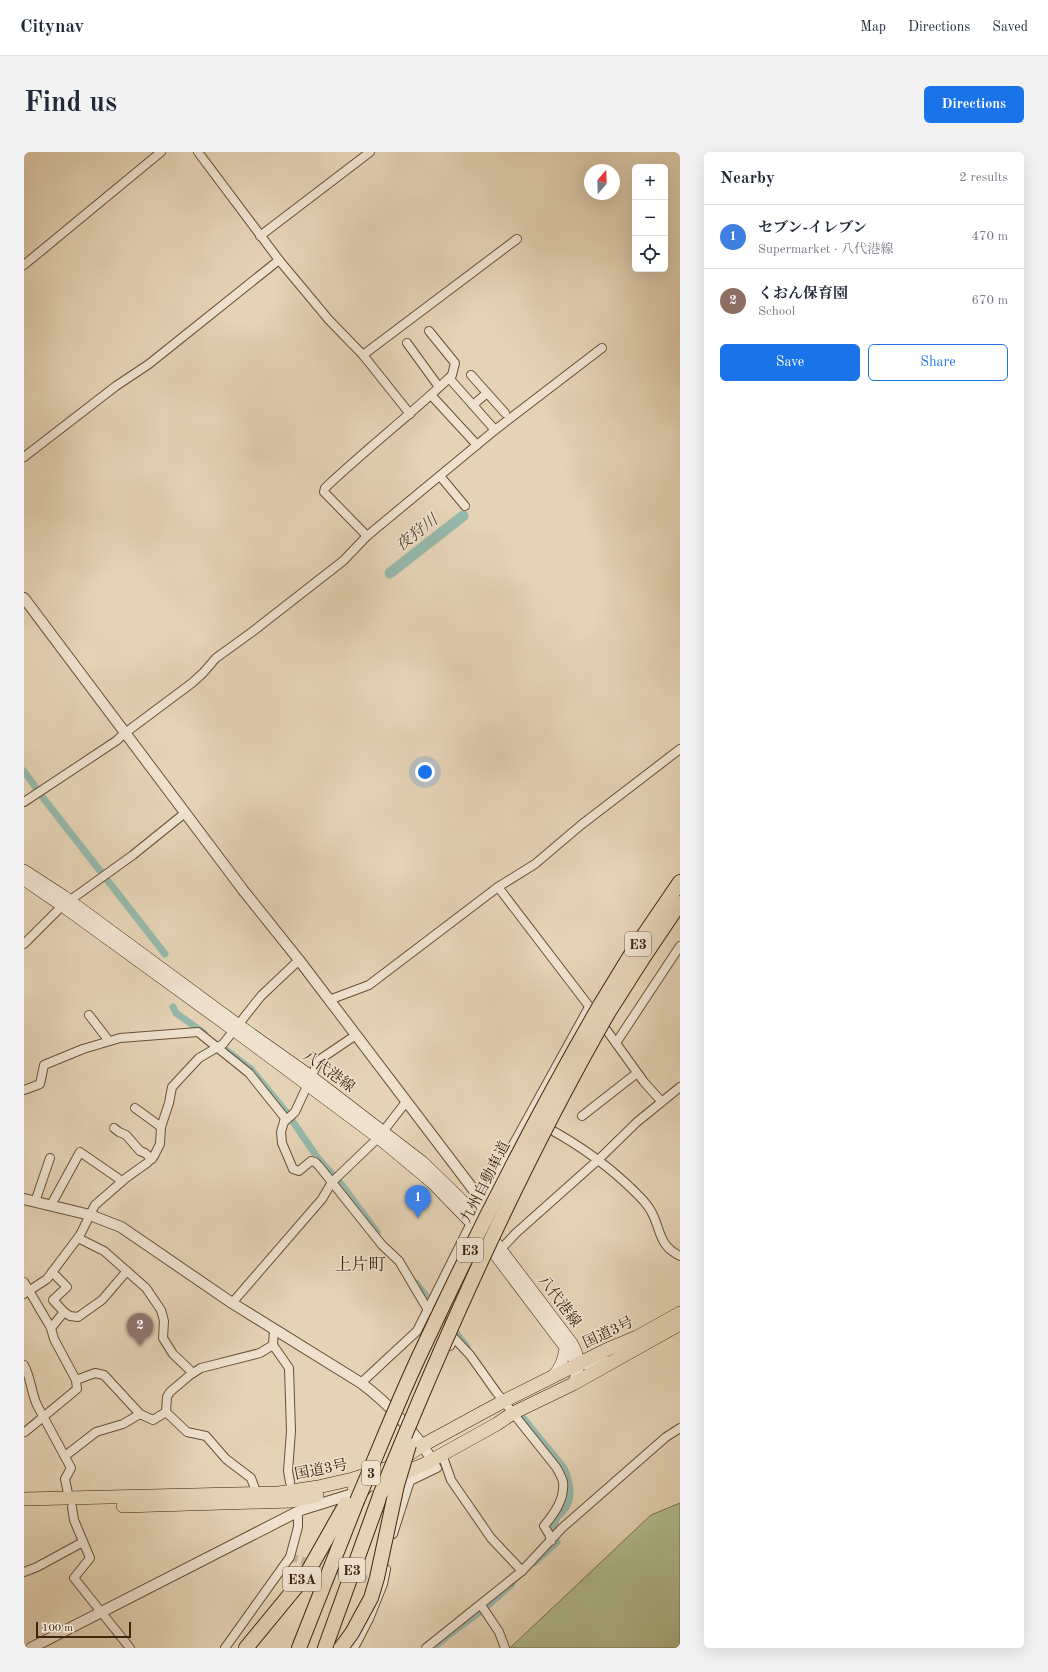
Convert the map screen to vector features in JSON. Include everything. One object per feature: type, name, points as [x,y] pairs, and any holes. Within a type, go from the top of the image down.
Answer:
[{"type":"highway","name":"九州自動車道","points":[[299,1648],[351,1503],[422,1350],[496,1198],[542,1110],[599,1009],[635,948],[680,882]]},
{"type":"highway","name":"九州自動車道","points":[[325,1648],[381,1493],[441,1348],[599,1009],[640,961],[680,903]]},
{"type":"highway","name":"国道3号","points":[[24,1508],[70,1502],[279,1493],[353,1480],[388,1468],[423,1445],[504,1401],[606,1350],[637,1337],[680,1313]]},
{"type":"highway","name":"国道3号","points":[[24,1499],[70,1502],[292,1501],[378,1483],[433,1459],[497,1424],[513,1413],[573,1384],[616,1359],[646,1345],[680,1324]]},
{"type":"highway","points":[[341,1648],[352,1633],[371,1598],[377,1578],[392,1506],[405,1460],[441,1348]]},
{"type":"highway","name":"E3A","points":[[247,1647],[306,1575],[351,1503]]},
{"type":"main road","name":"八代港線","points":[[24,870],[66,903],[236,1028],[381,1134],[423,1162],[501,1249],[569,1346],[580,1350],[606,1350]]},
{"type":"main road","name":"八代港線","points":[[24,880],[66,903]]},
{"type":"main road","name":"八代港線","points":[[473,1219],[569,1346],[577,1351],[580,1363]]},
{"type":"main road","name":"八代港線","points":[[552,1377],[559,1370],[569,1346]]},
{"type":"main road","points":[[573,1384],[580,1363],[588,1366],[616,1359]]},
{"type":"street","points":[[198,152],[279,260],[330,320],[363,355],[410,414]]},
{"type":"street","points":[[260,236],[370,152]]},
{"type":"street","points":[[24,263],[157,153]]},
{"type":"street","points":[[363,355],[517,239]]},
{"type":"street","points":[[24,457],[116,386],[149,364],[279,260]]},
{"type":"street","points":[[367,536],[324,492],[325,488],[410,414],[452,375],[455,363],[429,331]]},
{"type":"street","points":[[407,343],[439,387]]},
{"type":"street","points":[[24,802],[48,785],[57,782],[116,741],[192,683],[216,658],[343,561],[367,536],[495,430],[602,348]]},
{"type":"street","points":[[471,375],[505,413]]},
{"type":"street","points":[[449,378],[495,430]]},
{"type":"street","points":[[473,405],[487,392]]},
{"type":"street","points":[[431,395],[477,445]]},
{"type":"street","points":[[440,476],[465,506]]},
{"type":"street","points":[[24,598],[243,890],[299,960],[482,1201]]},
{"type":"street","points":[[329,1000],[369,984],[498,887],[535,864],[581,825],[680,749]]},
{"type":"street","points":[[24,944],[66,903],[185,813]]},
{"type":"street","points":[[498,887],[599,1009],[616,1043],[637,1073],[661,1101]]},
{"type":"street","points":[[616,1043],[680,946]]},
{"type":"street","points":[[26,1293],[47,1279],[78,1238],[96,1205],[122,1181],[152,1159],[160,1144],[161,1127],[169,1103],[172,1087],[200,1058],[219,1046],[236,1028],[261,996],[299,960]]},
{"type":"street","points":[[361,1383],[387,1358],[414,1336],[482,1201],[529,1118],[599,1009]]},
{"type":"street","points":[[89,1015],[109,1041]]},
{"type":"street","points":[[24,1090],[40,1084],[44,1065],[83,1049],[120,1038],[198,1032],[219,1046],[249,1073],[285,1118],[285,1121]]},
{"type":"street","points":[[356,1035],[319,1060],[295,1112],[285,1121],[281,1132],[282,1143],[293,1169],[299,1171],[311,1161],[315,1162],[382,1245],[399,1261],[428,1310]]},
{"type":"street","points":[[582,1116],[637,1073]]},
{"type":"street","points":[[501,1249],[598,1160],[636,1122],[680,1087]]},
{"type":"street","points":[[232,1303],[322,1199],[332,1182],[381,1134],[406,1102]]},
{"type":"street","points":[[135,1108],[161,1127]]},
{"type":"street","points":[[529,1118],[550,1129],[598,1160],[640,1198],[653,1216],[662,1241],[680,1256]]},
{"type":"street","points":[[114,1128],[118,1132],[126,1135],[140,1151],[152,1159]]},
{"type":"street","points":[[51,1205],[80,1152],[122,1181]]},
{"type":"street","points":[[35,1202],[50,1158]]},
{"type":"street","points":[[24,1199],[90,1215],[121,1227],[232,1303],[361,1383],[378,1396],[423,1445],[451,1480],[491,1538],[522,1571]]},
{"type":"street","points":[[78,1238],[104,1251],[146,1288],[161,1310],[164,1321],[163,1338],[173,1354],[193,1373]]},
{"type":"street","points":[[52,1272],[67,1287],[53,1300],[64,1312],[75,1318],[82,1315],[102,1300],[127,1271]]},
{"type":"street","points":[[24,1282],[26,1293],[51,1328],[54,1339],[76,1380],[77,1389],[25,1432]]},
{"type":"street","points":[[51,1328],[64,1312]]},
{"type":"street","points":[[274,1330],[273,1345],[289,1368],[291,1431],[288,1471],[290,1482]]},
{"type":"street","points":[[414,1336],[438,1346],[447,1354],[454,1338],[470,1355],[556,1468],[563,1481],[559,1505],[555,1513],[544,1526],[551,1541]]},
{"type":"street","points":[[166,1412],[167,1397],[170,1392],[193,1373],[201,1368],[260,1353],[273,1345]]},
{"type":"street","points":[[24,1366],[29,1375],[33,1395],[43,1418],[71,1468],[65,1479],[74,1520],[90,1558],[74,1578],[130,1648]]},
{"type":"street","points":[[76,1380],[95,1373],[104,1375],[140,1414],[154,1420],[166,1412]]},
{"type":"street","points":[[166,1412],[188,1432],[206,1436],[226,1459],[251,1478],[257,1494]]},
{"type":"street","points":[[65,1456],[96,1432],[123,1424],[140,1414]]},
{"type":"street","points":[[426,1648],[522,1571],[562,1528],[636,1462],[666,1437],[680,1428]]},
{"type":"street","points":[[31,1648],[301,1510],[374,1488],[433,1459]]},
{"type":"street","points":[[354,1648],[369,1619],[383,1584],[394,1529],[410,1481],[437,1468],[433,1459]]},
{"type":"street","points":[[225,1648],[290,1557],[298,1527],[298,1518]]},
{"type":"street","points":[[24,1572],[37,1567],[83,1542]]},
{"type":"street","points":[[481,1605],[499,1632],[505,1648]]},
{"type":"green space","points":[[680,1503],[680,1648],[510,1648],[651,1515]]},
{"type":"waterway","name":"夜狩川","points":[[390,573],[463,516]]},
{"type":"waterway","points":[[24,771],[44,799],[165,954]]},
{"type":"waterway","points":[[173,1007],[176,1013],[204,1033]]},
{"type":"waterway","points":[[226,1050],[251,1069],[287,1113],[317,1157],[342,1185],[377,1232]]},
{"type":"waterway","points":[[416,1283],[429,1300]]},
{"type":"waterway","points":[[435,1306],[467,1347]]},
{"type":"waterway","points":[[524,1419],[564,1468],[568,1479],[570,1489],[569,1500],[564,1510],[557,1517],[552,1532]]},
{"type":"waterway","points":[[534,1563],[557,1542]]},
{"type":"waterway","points":[[433,1648],[485,1608],[512,1584]]},
{"type":"tunnel","points":[[290,1557],[378,1583]]},
{"type":"place","name":"セブン-イレブン","points":[[418,1218]]},
{"type":"place","name":"くおん保育園","points":[[140,1346]]},
{"type":"district","name":"上片町","points":[[360,1264]]}]
